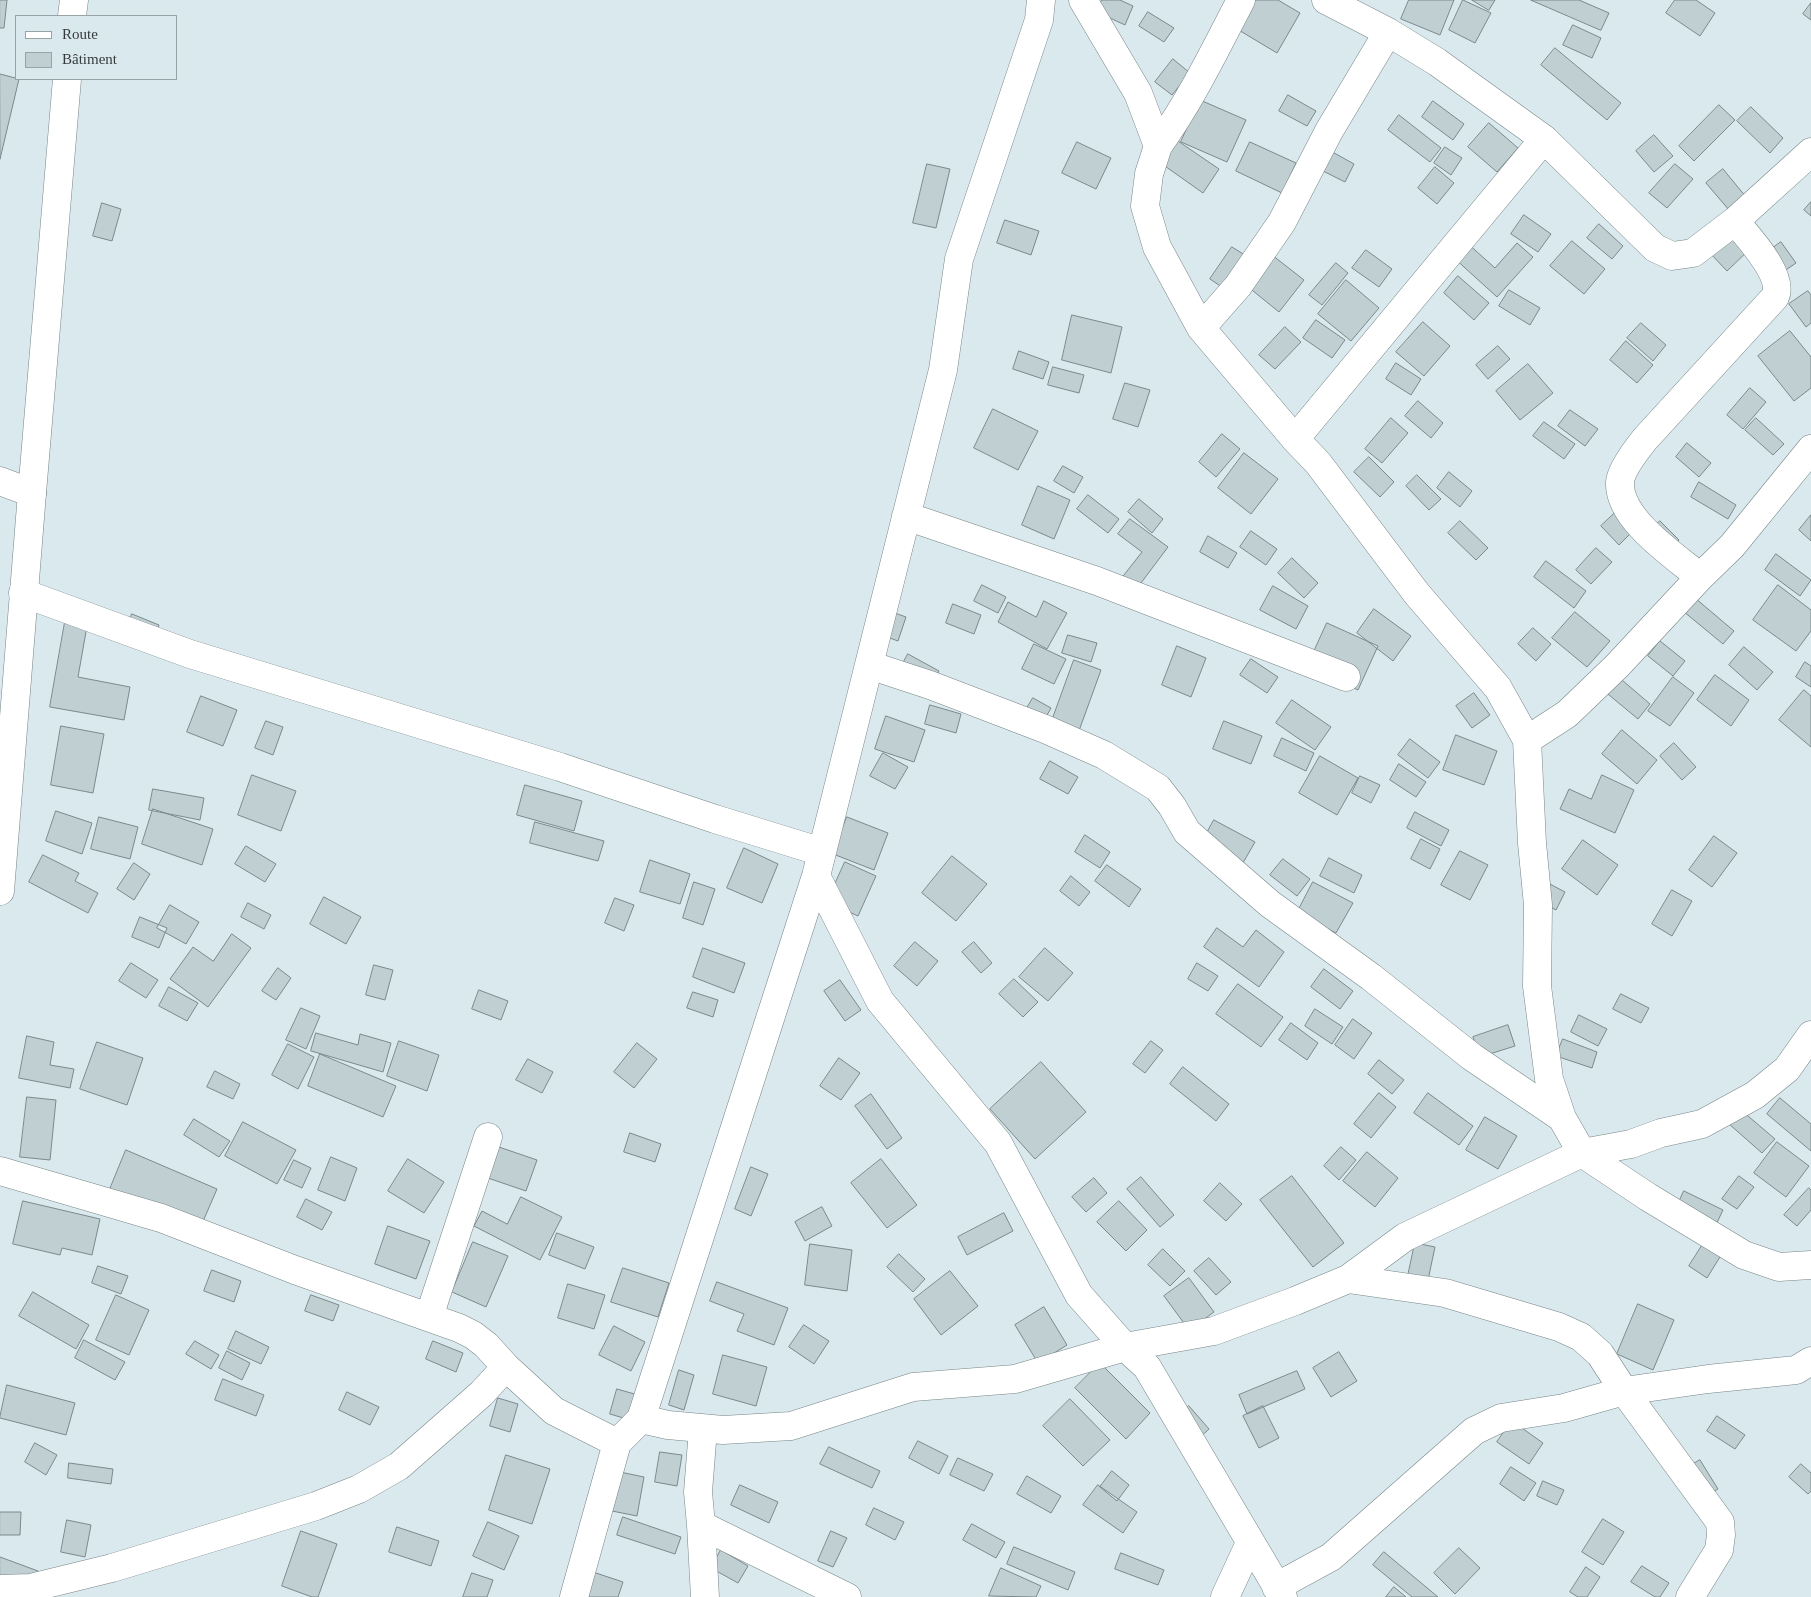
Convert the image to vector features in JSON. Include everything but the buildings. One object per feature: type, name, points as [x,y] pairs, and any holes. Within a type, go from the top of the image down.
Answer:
[{"type":"street","points":[[72,15],[74,0]]},
{"type":"street","points":[[574,1597],[617,1444],[641,1419],[819,864],[943,370],[959,260],[1039,20],[1041,0]]},
{"type":"street","points":[[1083,0],[1138,93],[1158,146]]},
{"type":"street","points":[[1241,0],[1196,86],[1176,121],[1158,146],[1149,174],[1145,206],[1157,247],[1201,328],[1294,439],[1318,463],[1417,594],[1498,688],[1527,740],[1532,843],[1538,905],[1537,986],[1549,1079],[1562,1118],[1582,1153],[1648,1197],[1744,1255],[1779,1267],[1811,1265]]},
{"type":"street","points":[[1326,0],[1388,32],[1460,78],[1544,139],[1655,248],[1672,256],[1693,253],[1735,221],[1811,152]]},
{"type":"street","points":[[1201,328],[1238,286],[1282,222],[1329,131],[1388,32]]},
{"type":"street","points":[[0,885],[67,80]]},
{"type":"street","points":[[1294,439],[1544,139]]},
{"type":"street","points":[[1700,577],[1638,525],[1624,503],[1620,482],[1630,459],[1645,439],[1775,297],[1778,287],[1774,275],[1735,221]]},
{"type":"street","points":[[1527,740],[1567,714],[1594,690],[1700,577],[1732,546],[1811,449]]},
{"type":"street","points":[[0,481],[32,493]]},
{"type":"street","points":[[906,516],[1097,582],[1346,677]]},
{"type":"street","points":[[23,593],[190,654],[560,766],[715,819],[819,864],[880,1001],[998,1142],[1079,1295],[1125,1347],[1147,1367],[1280,1592],[1331,1557],[1474,1432],[1501,1418],[1564,1408],[1624,1391],[1708,1379],[1796,1370],[1811,1361]]},
{"type":"street","points":[[869,664],[1045,728],[1104,755],[1158,788],[1172,806],[1187,832],[1270,904],[1371,976],[1472,1057],[1562,1118]]},
{"type":"street","points":[[641,1419],[668,1425],[703,1428],[749,1429],[790,1426],[913,1388],[1015,1378],[1125,1347],[1214,1331],[1295,1302],[1348,1279],[1405,1237],[1582,1153],[1631,1144],[1661,1133],[1702,1124],[1755,1095],[1787,1069],[1811,1035]]},
{"type":"street","points":[[429,1317],[488,1137]]},
{"type":"street","points":[[0,1171],[161,1218],[294,1270],[429,1317],[473,1335],[486,1345],[506,1367],[554,1411],[617,1444]]},
{"type":"street","points":[[1348,1279],[1445,1294],[1559,1327],[1581,1337],[1600,1354],[1624,1391],[1720,1522],[1719,1550],[1690,1597]]},
{"type":"street","points":[[0,1589],[30,1588],[112,1568],[316,1506],[360,1489],[400,1466],[481,1394],[506,1367]]},
{"type":"street","points":[[703,1428],[698,1492],[705,1597]]},
{"type":"street","points":[[701,1525],[847,1597]]},
{"type":"street","points":[[1225,1597],[1250,1543]]}]
